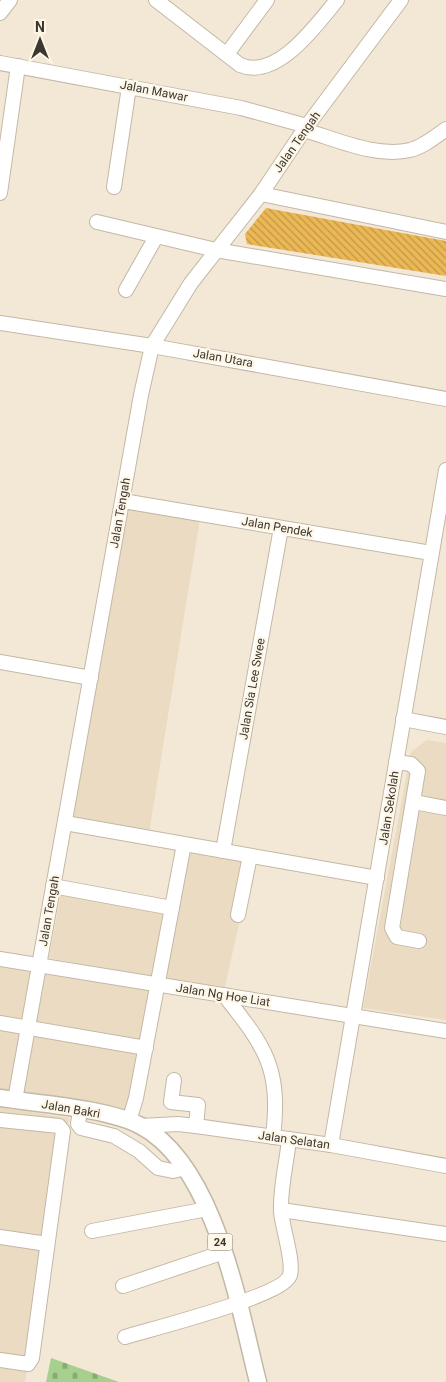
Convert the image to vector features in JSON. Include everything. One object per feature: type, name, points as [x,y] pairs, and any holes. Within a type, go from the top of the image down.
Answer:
[{"type":"main road","name":"Jalan Bakri","points":[[4,1098],[80,1110],[135,1113]]},
{"type":"main road","name":"24","points":[[135,1113],[166,1142],[186,1168],[207,1209],[224,1252],[258,1382]]},
{"type":"street","points":[[0,13],[10,0]]},
{"type":"street","points":[[156,0],[243,66],[261,67],[271,64],[293,50],[337,0]]},
{"type":"street","points":[[227,54],[267,0]]},
{"type":"street","name":"Jalan Tengah","points":[[4,1098],[28,1028],[152,346],[191,283],[261,194],[306,128],[401,0]]},
{"type":"street","name":"Jalan Mawar","points":[[0,63],[241,108],[370,149],[390,152],[410,150],[446,129]]},
{"type":"street","points":[[0,192],[18,66]]},
{"type":"street","points":[[114,187],[129,87]]},
{"type":"street","points":[[261,194],[446,232]]},
{"type":"street","points":[[97,222],[216,250],[446,289]]},
{"type":"street","points":[[126,290],[156,237]]},
{"type":"street","name":"Jalan Utara","points":[[0,323],[152,346],[446,399]]},
{"type":"street","name":"Jalan Sekolah","points":[[331,1145],[351,1016],[377,877],[430,553],[446,470]]},
{"type":"street","name":"Jalan Pendek","points":[[123,500],[430,553]]},
{"type":"street","name":"Jalan Sia Lee Swee","points":[[223,851],[281,528]]},
{"type":"street","points":[[0,662],[91,678]]},
{"type":"street","points":[[403,719],[446,727]]},
{"type":"street","points":[[396,762],[411,764],[418,771],[392,931],[398,936],[419,940]]},
{"type":"street","points":[[414,802],[446,808]]},
{"type":"street","points":[[65,823],[250,856],[400,880]]},
{"type":"street","points":[[135,1113],[184,844]]},
{"type":"street","points":[[238,915],[250,856]]},
{"type":"street","points":[[53,886],[172,908]]},
{"type":"street","name":"Jalan Ng Hoe Liat","points":[[0,959],[446,1031]]},
{"type":"street","points":[[224,995],[265,1054],[274,1079],[276,1104],[272,1137]]},
{"type":"street","points":[[0,1023],[146,1048]]},
{"type":"street","points":[[174,1080],[171,1102],[198,1106],[196,1126]]},
{"type":"street","points":[[80,1110],[78,1124],[81,1128],[114,1136],[139,1151],[158,1168],[174,1171],[186,1168]]},
{"type":"street","name":"Jalan Selatan","points":[[135,1113],[178,1124],[331,1145],[446,1166]]},
{"type":"street","points":[[0,1120],[59,1126],[62,1128],[32,1358],[28,1364],[0,1360]]},
{"type":"street","points":[[125,1337],[238,1303],[277,1288],[289,1278],[291,1272],[281,1210],[289,1139]]},
{"type":"street","points":[[92,1231],[207,1209]]},
{"type":"street","points":[[281,1210],[446,1234]]},
{"type":"street","points":[[0,1237],[48,1244]]},
{"type":"street","points":[[123,1286],[224,1252]]},
{"type":"shaded area","points":[[126,506],[200,518],[149,833],[70,818]]},
{"type":"shaded area","points":[[427,740],[446,743],[446,1020],[363,1008],[411,752]]},
{"type":"shaded area","points":[[187,849],[253,861],[224,991],[162,982]]},
{"type":"shaded area","points":[[61,892],[168,911],[156,977],[49,958]]},
{"type":"shaded area","points":[[0,963],[151,988],[128,1110],[0,1089]]},
{"type":"shaded area","points":[[0,1107],[69,1118],[25,1382],[0,1382]]},
{"type":"green space","points":[[51,1358],[119,1382],[46,1382]]},
{"type":"building","points":[[266,208],[446,241],[446,276],[247,244],[245,234]]}]
